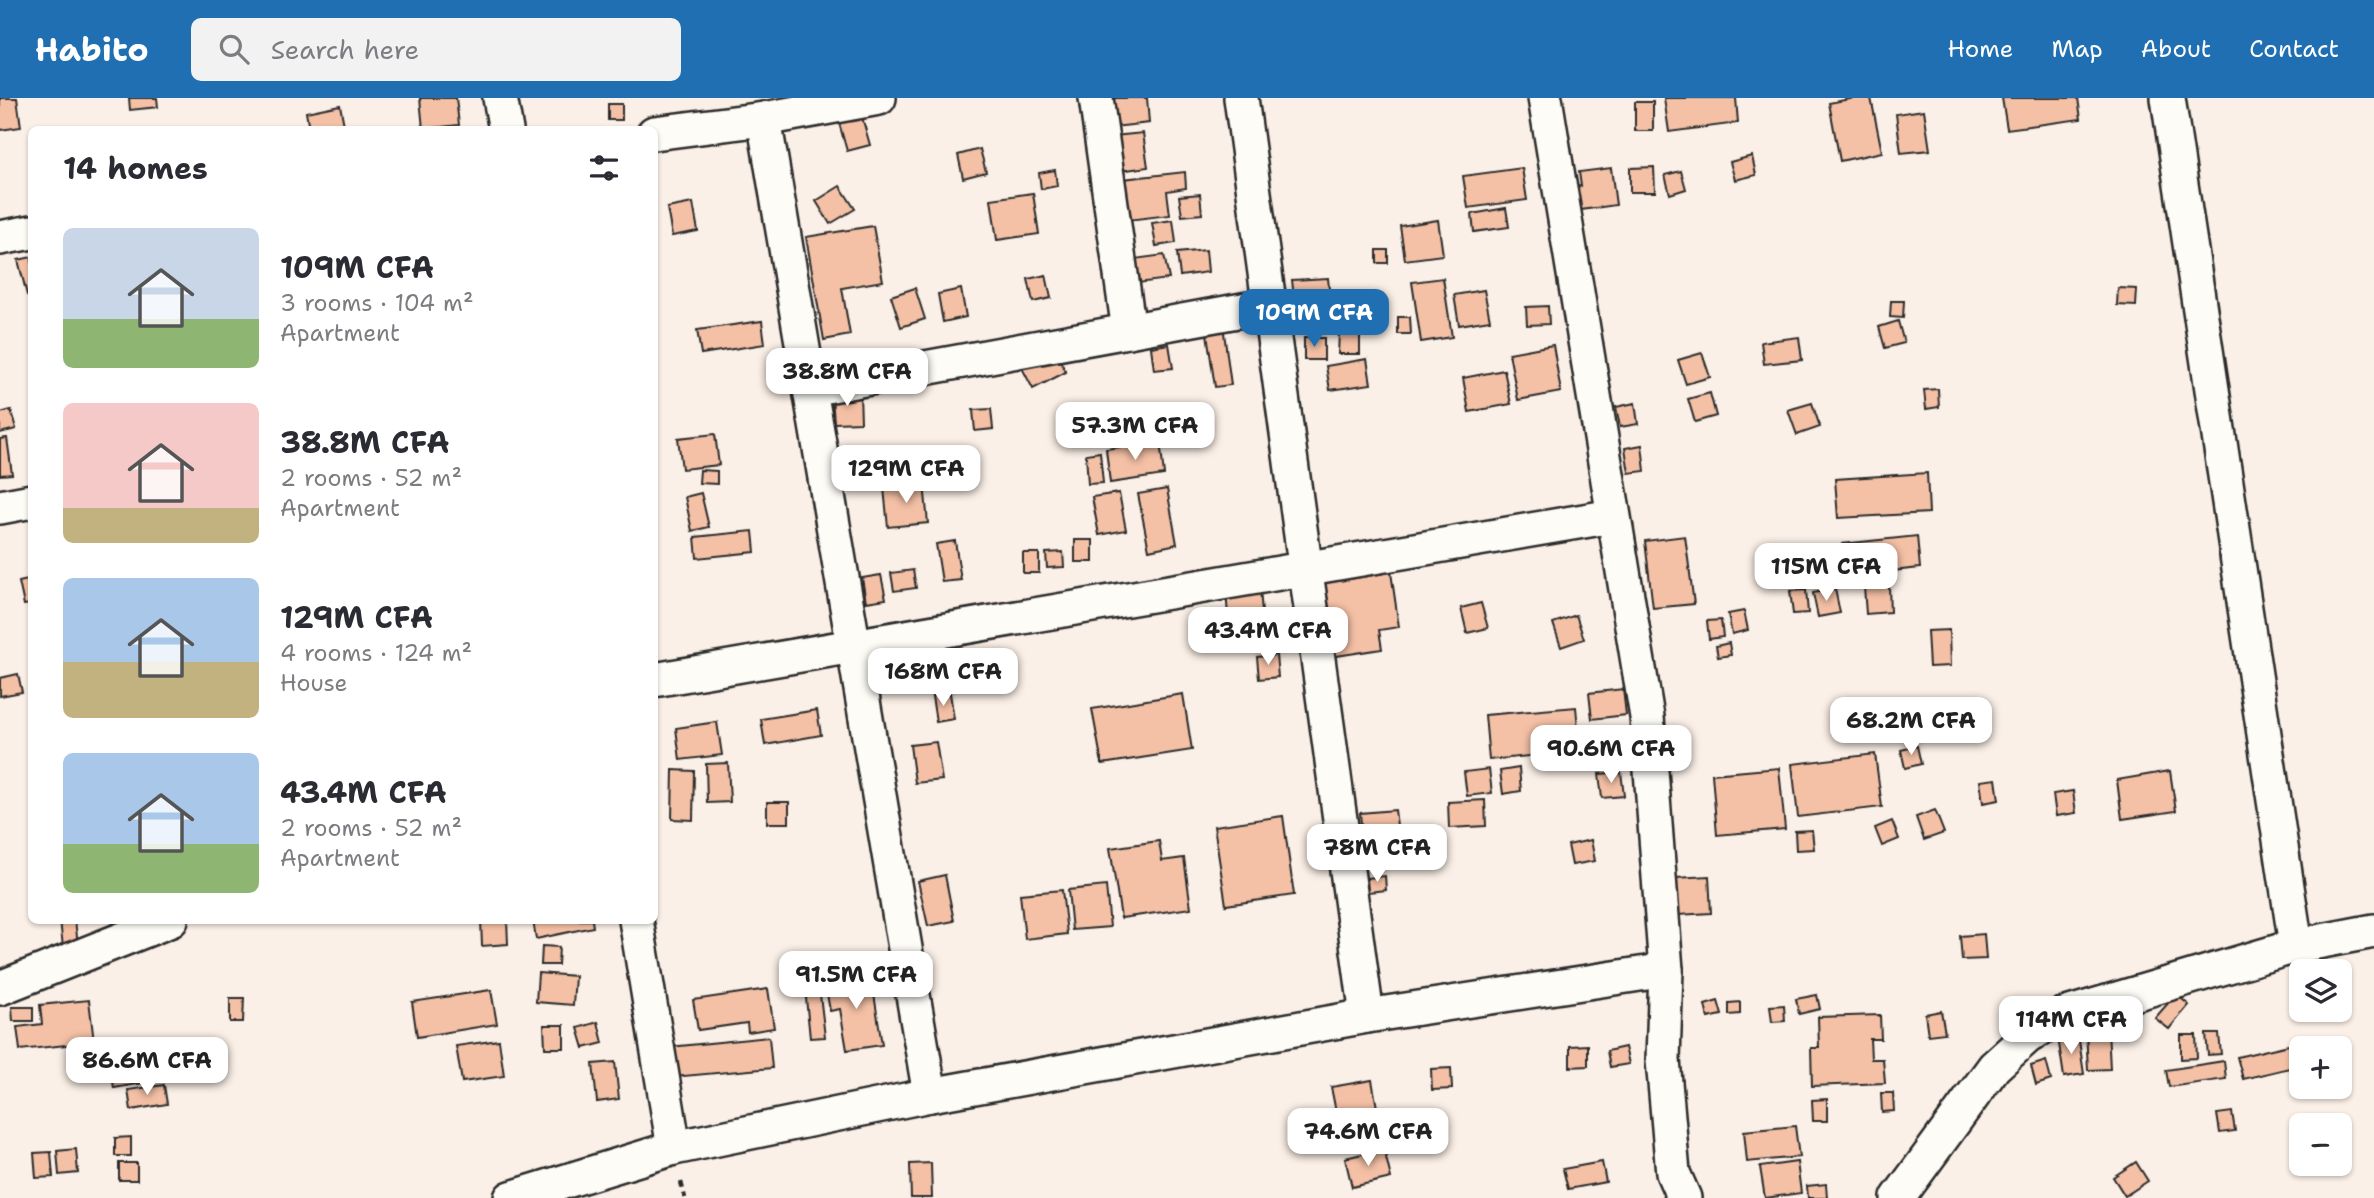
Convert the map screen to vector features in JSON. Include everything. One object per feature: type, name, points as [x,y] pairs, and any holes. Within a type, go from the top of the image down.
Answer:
[{"type":"street","points":[[500,98],[505,126]]},
{"type":"street","points":[[658,132],[764,119],[880,98]]},
{"type":"street","points":[[1096,98],[1129,331]]},
{"type":"street","points":[[1241,98],[1367,1016]]},
{"type":"street","points":[[1545,98],[1647,717],[1666,970],[1663,1060],[1673,1172],[1684,1198]]},
{"type":"street","points":[[2168,98],[2296,946]]},
{"type":"street","points":[[764,119],[930,1095]]},
{"type":"street","points":[[0,238],[28,233]]},
{"type":"street","points":[[810,388],[1270,305]]},
{"type":"street","points":[[0,507],[28,502]]},
{"type":"street","points":[[658,679],[853,643],[1613,516]]},
{"type":"street","points":[[1,985],[161,924]]},
{"type":"street","points":[[637,924],[674,1148]]},
{"type":"street","points":[[1898,1198],[1994,1067],[2027,1037],[2063,1015],[2296,946],[2374,931]]},
{"type":"street","points":[[511,1198],[674,1148],[930,1095],[1367,1016],[1666,970]]},
{"type":"building","points":[[0,98],[17,98],[21,127],[0,130]]},
{"type":"building","points":[[129,98],[157,98],[158,107],[130,110]]},
{"type":"building","points":[[420,98],[456,98],[459,125],[423,126]]},
{"type":"building","points":[[1111,98],[1147,98],[1149,123],[1114,127]]},
{"type":"building","points":[[1664,98],[1736,98],[1738,123],[1669,132]]},
{"type":"building","points":[[1871,98],[1882,152],[1840,161],[1829,103]]},
{"type":"building","points":[[2002,98],[2078,98],[2081,119],[2007,129]]},
{"type":"building","points":[[1635,102],[1653,102],[1653,131],[1635,131]]},
{"type":"building","points":[[608,104],[622,104],[622,120],[608,120]]},
{"type":"building","points":[[340,105],[344,126],[308,126],[306,112]]},
{"type":"building","points":[[1924,110],[1930,150],[1901,153],[1896,114]]},
{"type":"building","points":[[862,117],[870,145],[847,151],[839,123]]},
{"type":"building","points":[[1143,133],[1148,167],[1119,171],[1114,136]]},
{"type":"building","points":[[980,149],[986,172],[963,178],[958,155]]},
{"type":"building","points":[[1752,156],[1756,175],[1735,180],[1730,162]]},
{"type":"building","points":[[1654,167],[1655,192],[1630,192],[1630,168]]},
{"type":"building","points":[[1522,168],[1527,200],[1468,208],[1463,176]]},
{"type":"building","points":[[1611,168],[1616,205],[1574,211],[1572,187],[1581,186],[1579,172]]},
{"type":"building","points":[[1055,170],[1057,186],[1041,189],[1039,173]]},
{"type":"building","points":[[1681,171],[1686,189],[1670,194],[1665,175]]},
{"type":"building","points":[[1185,172],[1186,188],[1167,191],[1170,215],[1128,220],[1123,179]]},
{"type":"building","points":[[840,186],[855,209],[830,224],[816,201]]},
{"type":"building","points":[[1033,193],[1039,234],[997,240],[991,199]]},
{"type":"building","points":[[1200,194],[1202,214],[1182,216],[1179,196]]},
{"type":"building","points":[[693,203],[698,231],[672,236],[667,208]]},
{"type":"building","points":[[1506,208],[1509,227],[1474,232],[1472,214]]},
{"type":"building","points":[[1173,220],[1176,243],[1156,246],[1152,223]]},
{"type":"building","points":[[1438,220],[1443,255],[1405,260],[1400,226]]},
{"type":"building","points":[[873,226],[883,281],[842,288],[850,335],[824,340],[806,237]]},
{"type":"building","points":[[1206,250],[1208,272],[1180,276],[1177,253]]},
{"type":"building","points":[[1377,250],[1388,250],[1388,263],[1377,263]]},
{"type":"building","points":[[1164,255],[1169,279],[1138,283],[1134,259]]},
{"type":"building","points":[[28,258],[28,295],[27,295],[18,260]]},
{"type":"building","points":[[1046,275],[1051,298],[1033,302],[1028,279]]},
{"type":"building","points":[[1328,278],[1331,311],[1296,314],[1292,280]]},
{"type":"building","points":[[1443,278],[1452,337],[1421,342],[1412,282]]},
{"type":"building","points":[[915,288],[925,319],[901,327],[891,296]]},
{"type":"building","points":[[2118,288],[2137,289],[2136,306],[2117,305]]},
{"type":"building","points":[[961,289],[966,317],[943,322],[938,294]]},
{"type":"building","points":[[1484,290],[1490,320],[1459,325],[1454,295]]},
{"type":"building","points":[[1891,301],[1904,301],[1903,318],[1890,317]]},
{"type":"building","points":[[1548,306],[1549,324],[1527,325],[1526,307]]},
{"type":"building","points":[[1398,317],[1410,317],[1411,334],[1398,334]]},
{"type":"building","points":[[762,321],[765,344],[701,354],[697,330]]},
{"type":"building","points":[[1898,321],[1904,343],[1885,348],[1879,327]]},
{"type":"building","points":[[1223,325],[1231,385],[1215,387],[1206,327]]},
{"type":"building","points":[[1339,333],[1360,334],[1360,354],[1338,354]]},
{"type":"building","points":[[1799,337],[1802,360],[1764,364],[1761,342]]},
{"type":"building","points":[[1304,338],[1324,338],[1324,360],[1304,360]]},
{"type":"building","points":[[1169,344],[1173,368],[1154,370],[1151,347]]},
{"type":"building","points":[[1553,345],[1561,392],[1518,400],[1509,353]]},
{"type":"building","points":[[1054,349],[1066,372],[1033,389],[1021,366]]},
{"type":"building","points":[[1702,353],[1710,377],[1686,384],[1678,360]]},
{"type":"building","points":[[1367,359],[1371,384],[1330,390],[1326,366]]},
{"type":"building","points":[[1504,370],[1511,404],[1469,412],[1463,378]]},
{"type":"building","points":[[1938,389],[1939,407],[1926,409],[1924,390]]},
{"type":"building","points":[[860,393],[861,422],[834,423],[832,395]]},
{"type":"building","points":[[1710,393],[1716,416],[1695,422],[1688,399]]},
{"type":"building","points":[[1635,403],[1638,424],[1620,427],[1616,407]]},
{"type":"building","points":[[1812,403],[1820,427],[1797,435],[1788,410]]},
{"type":"building","points":[[1151,405],[1154,435],[1119,439],[1116,409]]},
{"type":"building","points":[[991,409],[993,429],[975,431],[973,410]]},
{"type":"building","points":[[11,410],[16,429],[0,433],[0,413]]},
{"type":"building","points":[[715,434],[719,465],[682,469],[678,438]]},
{"type":"building","points":[[7,438],[12,474],[0,475],[0,439]]},
{"type":"building","points":[[1160,441],[1164,475],[1110,483],[1106,449]]},
{"type":"building","points":[[1642,445],[1645,471],[1629,473],[1625,448]]},
{"type":"building","points":[[1100,452],[1103,483],[1088,484],[1086,454]]},
{"type":"building","points":[[700,470],[717,471],[717,484],[699,483]]},
{"type":"building","points":[[1927,473],[1929,513],[1838,518],[1835,479]]},
{"type":"building","points":[[924,484],[928,523],[888,527],[884,488]]},
{"type":"building","points":[[1167,489],[1177,544],[1149,550],[1138,494]]},
{"type":"building","points":[[701,493],[709,527],[692,531],[685,497]]},
{"type":"building","points":[[1119,493],[1126,530],[1099,535],[1092,497]]},
{"type":"building","points":[[753,531],[755,552],[697,558],[695,537]]},
{"type":"building","points":[[1685,536],[1694,604],[1653,608],[1645,541]]},
{"type":"building","points":[[1917,536],[1920,568],[1846,576],[1842,544]]},
{"type":"building","points":[[1075,540],[1093,540],[1093,562],[1075,562]]},
{"type":"building","points":[[955,541],[961,580],[942,582],[936,544]]},
{"type":"building","points":[[1063,552],[1064,567],[1047,568],[1046,553]]},
{"type":"building","points":[[1023,553],[1039,553],[1039,573],[1023,573]]},
{"type":"building","points":[[913,570],[916,588],[894,591],[891,573]]},
{"type":"building","points":[[1391,572],[1399,627],[1379,630],[1382,649],[1336,656],[1325,583]]},
{"type":"building","points":[[881,575],[886,599],[866,602],[862,578]]},
{"type":"building","points":[[28,580],[28,604],[24,605],[19,582]]},
{"type":"building","points":[[1889,586],[1890,612],[1866,614],[1864,587]]},
{"type":"building","points":[[1260,589],[1264,637],[1230,640],[1226,591]]},
{"type":"building","points":[[1835,589],[1840,613],[1818,617],[1813,593]]},
{"type":"building","points":[[1806,590],[1808,613],[1793,614],[1790,591]]},
{"type":"building","points":[[1481,603],[1488,628],[1467,633],[1461,608]]},
{"type":"building","points":[[1744,611],[1748,630],[1732,634],[1728,614]]},
{"type":"building","points":[[1576,615],[1584,639],[1561,647],[1553,623]]},
{"type":"building","points":[[1721,620],[1723,637],[1709,639],[1707,621]]},
{"type":"building","points":[[1949,630],[1950,666],[1929,667],[1927,631]]},
{"type":"building","points":[[1729,643],[1731,655],[1718,657],[1716,646]]},
{"type":"building","points":[[1276,655],[1278,677],[1259,679],[1257,657]]},
{"type":"building","points":[[18,674],[22,692],[0,696],[0,678]]},
{"type":"building","points":[[1623,689],[1626,715],[1592,719],[1589,693]]},
{"type":"building","points":[[950,693],[954,719],[936,722],[932,696]]},
{"type":"building","points":[[1183,694],[1192,750],[1102,764],[1092,709]]},
{"type":"building","points":[[1576,707],[1580,751],[1489,760],[1485,715]]},
{"type":"building","points":[[817,710],[821,735],[765,745],[761,719]]},
{"type":"building","points":[[1841,712],[1865,712],[1864,734],[1841,733]]},
{"type":"building","points":[[717,722],[722,755],[680,760],[676,728]]},
{"type":"building","points":[[936,742],[942,780],[915,783],[910,745]]},
{"type":"building","points":[[1917,746],[1921,764],[1905,768],[1901,750]]},
{"type":"building","points":[[1875,754],[1882,807],[1798,817],[1792,764]]},
{"type":"building","points":[[728,763],[730,802],[707,803],[706,764]]},
{"type":"building","points":[[1519,768],[1521,791],[1503,794],[1500,771]]},
{"type":"building","points":[[1779,768],[1785,829],[1717,835],[1712,774]]},
{"type":"building","points":[[1489,769],[1492,793],[1467,796],[1464,772]]},
{"type":"building","points":[[673,770],[694,771],[693,820],[672,819]]},
{"type":"building","points":[[2170,771],[2176,811],[2122,819],[2117,780]]},
{"type":"building","points":[[1621,772],[1624,796],[1602,798],[1599,774]]},
{"type":"building","points":[[1996,779],[1999,800],[1983,803],[1980,781]]},
{"type":"building","points":[[2073,791],[2076,813],[2056,816],[2053,794]]},
{"type":"building","points":[[1485,800],[1486,826],[1449,828],[1448,802]]},
{"type":"building","points":[[767,802],[789,802],[789,823],[767,823]]},
{"type":"building","points":[[1395,810],[1398,833],[1362,836],[1360,813]]},
{"type":"building","points":[[1935,810],[1944,833],[1924,840],[1916,817]]},
{"type":"building","points":[[1283,816],[1294,895],[1226,905],[1214,826]]},
{"type":"building","points":[[1892,821],[1899,839],[1882,846],[1875,828]]},
{"type":"building","points":[[1812,830],[1814,849],[1796,850],[1795,831]]},
{"type":"building","points":[[1591,840],[1595,861],[1572,865],[1568,845]]},
{"type":"building","points":[[1159,841],[1162,861],[1184,858],[1191,908],[1121,918],[1110,848]]},
{"type":"building","points":[[945,875],[954,921],[928,926],[918,881]]},
{"type":"building","points":[[1385,876],[1386,890],[1368,892],[1367,878]]},
{"type":"building","points":[[1709,876],[1711,913],[1678,915],[1676,878]]},
{"type":"building","points":[[1106,886],[1110,927],[1072,930],[1068,890]]},
{"type":"building","points":[[1062,890],[1067,934],[1025,939],[1020,894]]},
{"type":"building","points":[[60,924],[75,924],[78,945],[63,947]]},
{"type":"building","points":[[481,924],[507,924],[508,944],[482,946]]},
{"type":"building","points":[[534,924],[593,924],[593,927],[536,939]]},
{"type":"building","points":[[1984,934],[1986,959],[1962,960],[1960,936]]},
{"type":"building","points":[[542,946],[559,947],[558,965],[541,965]]},
{"type":"building","points":[[538,973],[575,976],[573,1005],[536,1002]]},
{"type":"building","points":[[871,975],[882,1045],[847,1050],[840,1009],[830,1011],[825,982]]},
{"type":"building","points":[[819,986],[825,1037],[810,1038],[805,988]]},
{"type":"building","points":[[768,989],[774,1028],[748,1032],[747,1023],[698,1030],[693,1000]]},
{"type":"building","points":[[491,990],[497,1024],[417,1037],[412,1002]]},
{"type":"building","points":[[2176,994],[2189,1005],[2169,1029],[2155,1018]]},
{"type":"building","points":[[1817,995],[1820,1009],[1799,1014],[1796,999]]},
{"type":"building","points":[[230,998],[244,998],[243,1022],[230,1022]]},
{"type":"building","points":[[89,1000],[94,1042],[20,1050],[17,1027],[42,1024],[40,1005]]},
{"type":"building","points":[[1718,1001],[1722,1015],[1708,1018],[1705,1005]]},
{"type":"building","points":[[1740,1002],[1740,1014],[1729,1015],[1729,1003]]},
{"type":"building","points":[[1784,1005],[1785,1021],[1772,1022],[1770,1006]]},
{"type":"building","points":[[12,1007],[33,1007],[33,1021],[13,1021]]},
{"type":"building","points":[[1941,1011],[1945,1033],[1928,1035],[1925,1014]]},
{"type":"building","points":[[1880,1015],[1881,1039],[1870,1039],[1871,1059],[1883,1059],[1885,1083],[1812,1086],[1811,1048],[1819,1048],[1818,1017]]},
{"type":"building","points":[[598,1022],[603,1043],[584,1048],[578,1028]]},
{"type":"building","points":[[544,1025],[564,1025],[564,1048],[545,1048]]},
{"type":"building","points":[[2108,1028],[2110,1069],[2088,1070],[2086,1029]]},
{"type":"building","points":[[2078,1034],[2084,1074],[2064,1077],[2058,1037]]},
{"type":"building","points":[[2206,1034],[2219,1034],[2221,1054],[2208,1055]]},
{"type":"building","points":[[2181,1035],[2196,1035],[2197,1058],[2181,1059]]},
{"type":"building","points":[[769,1037],[772,1068],[673,1077],[670,1047]]},
{"type":"building","points":[[499,1040],[504,1076],[462,1082],[456,1046]]},
{"type":"building","points":[[172,1041],[179,1077],[114,1088],[108,1051]]},
{"type":"building","points":[[1588,1045],[1588,1066],[1570,1067],[1570,1046]]},
{"type":"building","points":[[2289,1045],[2289,1068],[2243,1079],[2237,1057]]},
{"type":"building","points":[[1625,1047],[1629,1064],[1610,1067],[1607,1051]]},
{"type":"building","points":[[2046,1061],[2051,1080],[2036,1085],[2031,1066]]},
{"type":"building","points":[[2224,1061],[2226,1079],[2169,1087],[2166,1070]]},
{"type":"building","points":[[615,1062],[619,1099],[597,1102],[593,1064]]},
{"type":"building","points":[[1451,1068],[1452,1089],[1432,1090],[1431,1069]]},
{"type":"building","points":[[1372,1080],[1383,1141],[1311,1152],[1305,1122],[1337,1117],[1331,1087]]},
{"type":"building","points":[[164,1085],[167,1104],[131,1110],[128,1090]]},
{"type":"building","points":[[1881,1093],[1893,1093],[1894,1111],[1882,1112]]},
{"type":"building","points":[[1827,1099],[1827,1121],[1813,1121],[1812,1100]]},
{"type":"building","points":[[2232,1112],[2235,1131],[2220,1133],[2217,1114]]},
{"type":"building","points":[[1795,1126],[1799,1157],[1747,1162],[1744,1131]]},
{"type":"building","points":[[131,1137],[131,1156],[115,1156],[115,1138]]},
{"type":"building","points":[[76,1149],[78,1173],[59,1175],[57,1151]]},
{"type":"building","points":[[1384,1149],[1391,1178],[1352,1187],[1345,1158]]},
{"type":"building","points":[[51,1152],[53,1177],[36,1178],[34,1153]]},
{"type":"building","points":[[1602,1162],[1606,1182],[1568,1189],[1563,1169]]},
{"type":"building","points":[[1797,1162],[1801,1193],[1765,1198],[1760,1167]]},
{"type":"building","points":[[2136,1162],[2148,1181],[2125,1196],[2113,1177]]},
{"type":"building","points":[[119,1163],[137,1163],[137,1180],[119,1180]]},
{"type":"building","points":[[931,1163],[932,1198],[911,1198],[910,1164]]},
{"type":"building","points":[[1826,1184],[1827,1198],[1808,1198],[1807,1186]]}]
